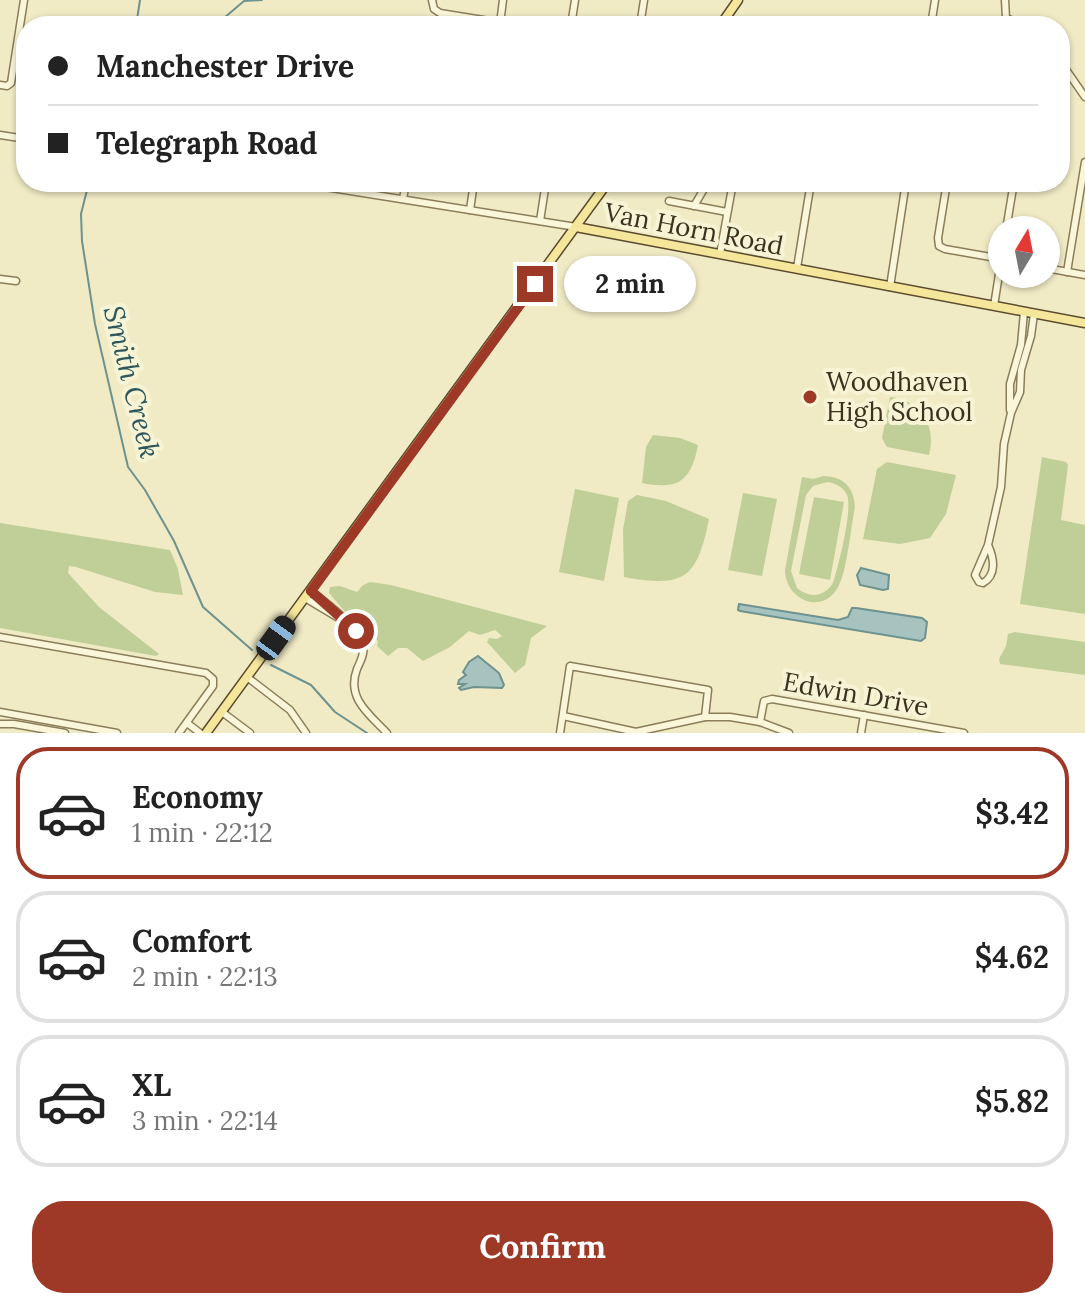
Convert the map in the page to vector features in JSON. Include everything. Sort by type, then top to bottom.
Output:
[{"type":"main road","points":[[206,733],[601,192]]},
{"type":"main road","name":"Van Horn Road","points":[[576,227],[1085,323]]},
{"type":"street","points":[[432,0],[434,9],[440,13],[456,16]]},
{"type":"street","points":[[0,85],[9,85],[16,45]]},
{"type":"street","points":[[1070,76],[1085,97]]},
{"type":"street","points":[[1067,272],[1085,162]]},
{"type":"street","name":"Van Horn Road","points":[[358,192],[576,227]]},
{"type":"street","points":[[403,199],[404,192]]},
{"type":"street","points":[[470,210],[473,192]]},
{"type":"street","points":[[540,221],[544,192]]},
{"type":"street","points":[[694,206],[702,192]]},
{"type":"street","points":[[720,254],[731,192]]},
{"type":"street","points":[[797,268],[809,192]]},
{"type":"street","points":[[890,287],[904,192]]},
{"type":"street","points":[[945,192],[939,246],[988,256]]},
{"type":"street","points":[[1008,216],[1012,192]]},
{"type":"street","points":[[669,201],[727,212]]},
{"type":"street","points":[[1060,271],[1085,275]]},
{"type":"street","points":[[0,279],[16,281]]},
{"type":"street","points":[[994,306],[997,288]]},
{"type":"street","points":[[1011,413],[1012,373],[1025,346],[1024,312]]},
{"type":"street","points":[[988,545],[993,564],[990,579],[983,583],[975,575],[988,545],[1001,487],[1004,444],[1011,413],[1020,392],[1025,346],[1034,314]]},
{"type":"street","points":[[1012,373],[1021,375]]},
{"type":"street","points":[[308,594],[356,631],[363,647],[353,681],[355,697],[387,733]]},
{"type":"street","points":[[0,637],[206,673],[213,679],[213,686],[179,733]]},
{"type":"street","points":[[560,733],[570,666],[708,690],[705,717]]},
{"type":"street","points":[[247,677],[290,710],[306,733]]},
{"type":"street","name":"Edwin Drive","points":[[760,722],[764,701],[772,699],[964,733]]},
{"type":"street","points":[[0,712],[117,733]]},
{"type":"street","points":[[222,712],[250,733]]},
{"type":"street","points":[[861,733],[864,715]]},
{"type":"street","points":[[563,716],[636,732],[655,731],[705,717],[760,722],[789,733]]},
{"type":"street","points":[[187,723],[200,733]]},
{"type":"street","points":[[0,724],[65,733]]},
{"type":"green space","points":[[890,397],[910,403],[924,416],[930,434],[929,455],[887,447],[882,438]]},
{"type":"green space","points":[[653,435],[680,438],[698,445],[692,467],[674,484],[642,483],[646,447]]},
{"type":"green space","points":[[1042,457],[1068,465],[1061,520],[1085,525],[1085,614],[1020,604]]},
{"type":"green space","points":[[887,462],[956,475],[946,514],[930,538],[900,544],[863,539],[877,469]]},
{"type":"green space","points":[[823,476],[842,481],[850,488],[855,507],[846,561],[837,589],[830,597],[813,602],[791,589],[785,570],[802,477],[813,479]],"holes":[[[827,482],[836,484],[847,495],[847,525],[833,583],[821,594],[812,595],[797,588],[791,571],[806,495],[813,486]]]},
{"type":"green space","points":[[575,489],[619,498],[604,581],[559,572]]},
{"type":"green space","points":[[743,493],[777,499],[762,576],[728,570]]},
{"type":"green space","points":[[637,495],[666,501],[709,519],[699,555],[684,575],[661,581],[624,577],[623,530],[628,501]]},
{"type":"green space","points":[[814,497],[844,502],[830,580],[799,574]]},
{"type":"green space","points":[[0,523],[170,550],[178,569],[183,595],[155,592],[76,567],[69,566],[68,573],[99,607],[159,654],[156,656],[0,628]]},
{"type":"green space","points":[[370,582],[547,626],[531,638],[525,665],[515,673],[487,642],[489,638],[502,636],[495,630],[480,635],[469,631],[450,647],[423,661],[407,648],[398,648],[388,656],[377,646],[378,641],[347,614],[329,593],[330,587],[340,586],[357,592]]},
{"type":"green space","points":[[1015,632],[1085,642],[1085,675],[1000,664],[1008,634]]},
{"type":"water","points":[[861,568],[889,575],[888,589],[860,585],[857,575]]},
{"type":"water","points":[[739,604],[838,620],[848,617],[852,608],[922,618],[927,622],[925,638],[921,641],[740,611]]},
{"type":"water","points":[[478,656],[499,673],[504,685],[502,688],[459,688],[465,684],[458,684],[466,675],[463,672],[469,662]]},
{"type":"waterway","points":[[138,16],[140,0]]},
{"type":"waterway","name":"Smith Creek","points":[[226,16],[244,1],[262,0]]},
{"type":"waterway","name":"Smith Creek","points":[[86,192],[81,214],[82,241],[95,324],[128,467],[174,541],[203,607],[252,650]]},
{"type":"waterway","name":"Smith Creek","points":[[271,665],[311,685],[335,712],[367,733]]},
{"type":"place","name":"Woodhaven High School","points":[[810,397]]},
{"type":"route","points":[[356,631],[311,591],[535,284]]}]
